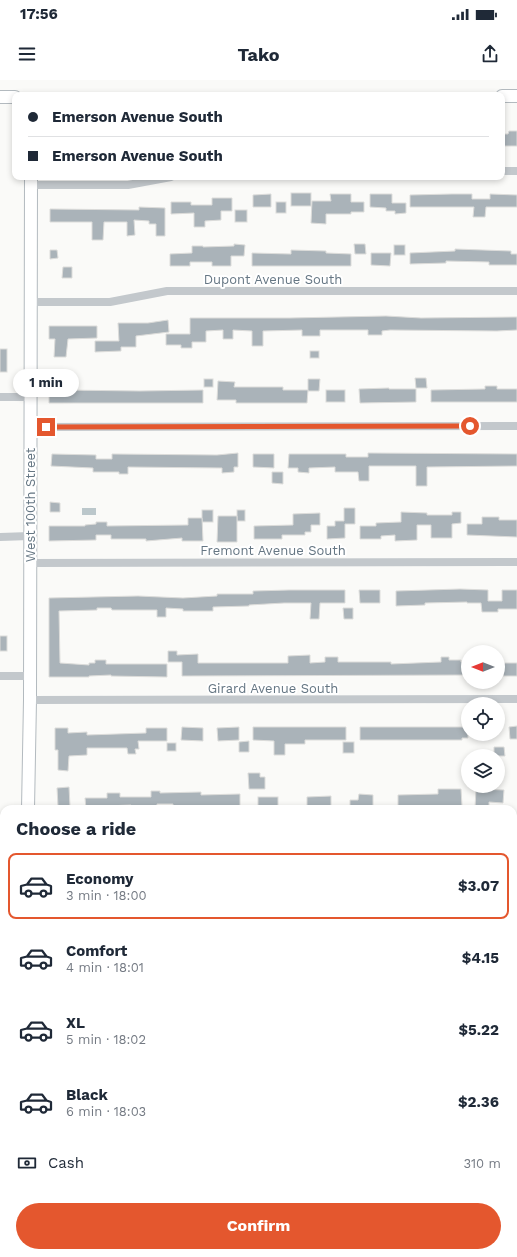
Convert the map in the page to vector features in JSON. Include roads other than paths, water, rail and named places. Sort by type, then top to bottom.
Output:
[{"type":"street","points":[[505,96],[517,96]]},
{"type":"street","points":[[0,97],[12,97]]},
{"type":"street","points":[[505,171],[517,171]]},
{"type":"street","points":[[31,181],[128,185],[155,180]]},
{"type":"street","name":"West 100th Street","points":[[28,805],[30,700],[31,181]]},
{"type":"street","name":"Dupont Avenue South","points":[[30,302],[110,302],[168,291],[517,291]]},
{"type":"street","points":[[0,397],[30,397]]},
{"type":"street","points":[[30,427],[517,426]]},
{"type":"street","points":[[0,537],[30,536]]},
{"type":"street","name":"Fremont Avenue South","points":[[30,563],[517,562]]},
{"type":"street","points":[[0,676],[30,676]]},
{"type":"street","name":"Girard Avenue South","points":[[30,700],[517,699]]}]
